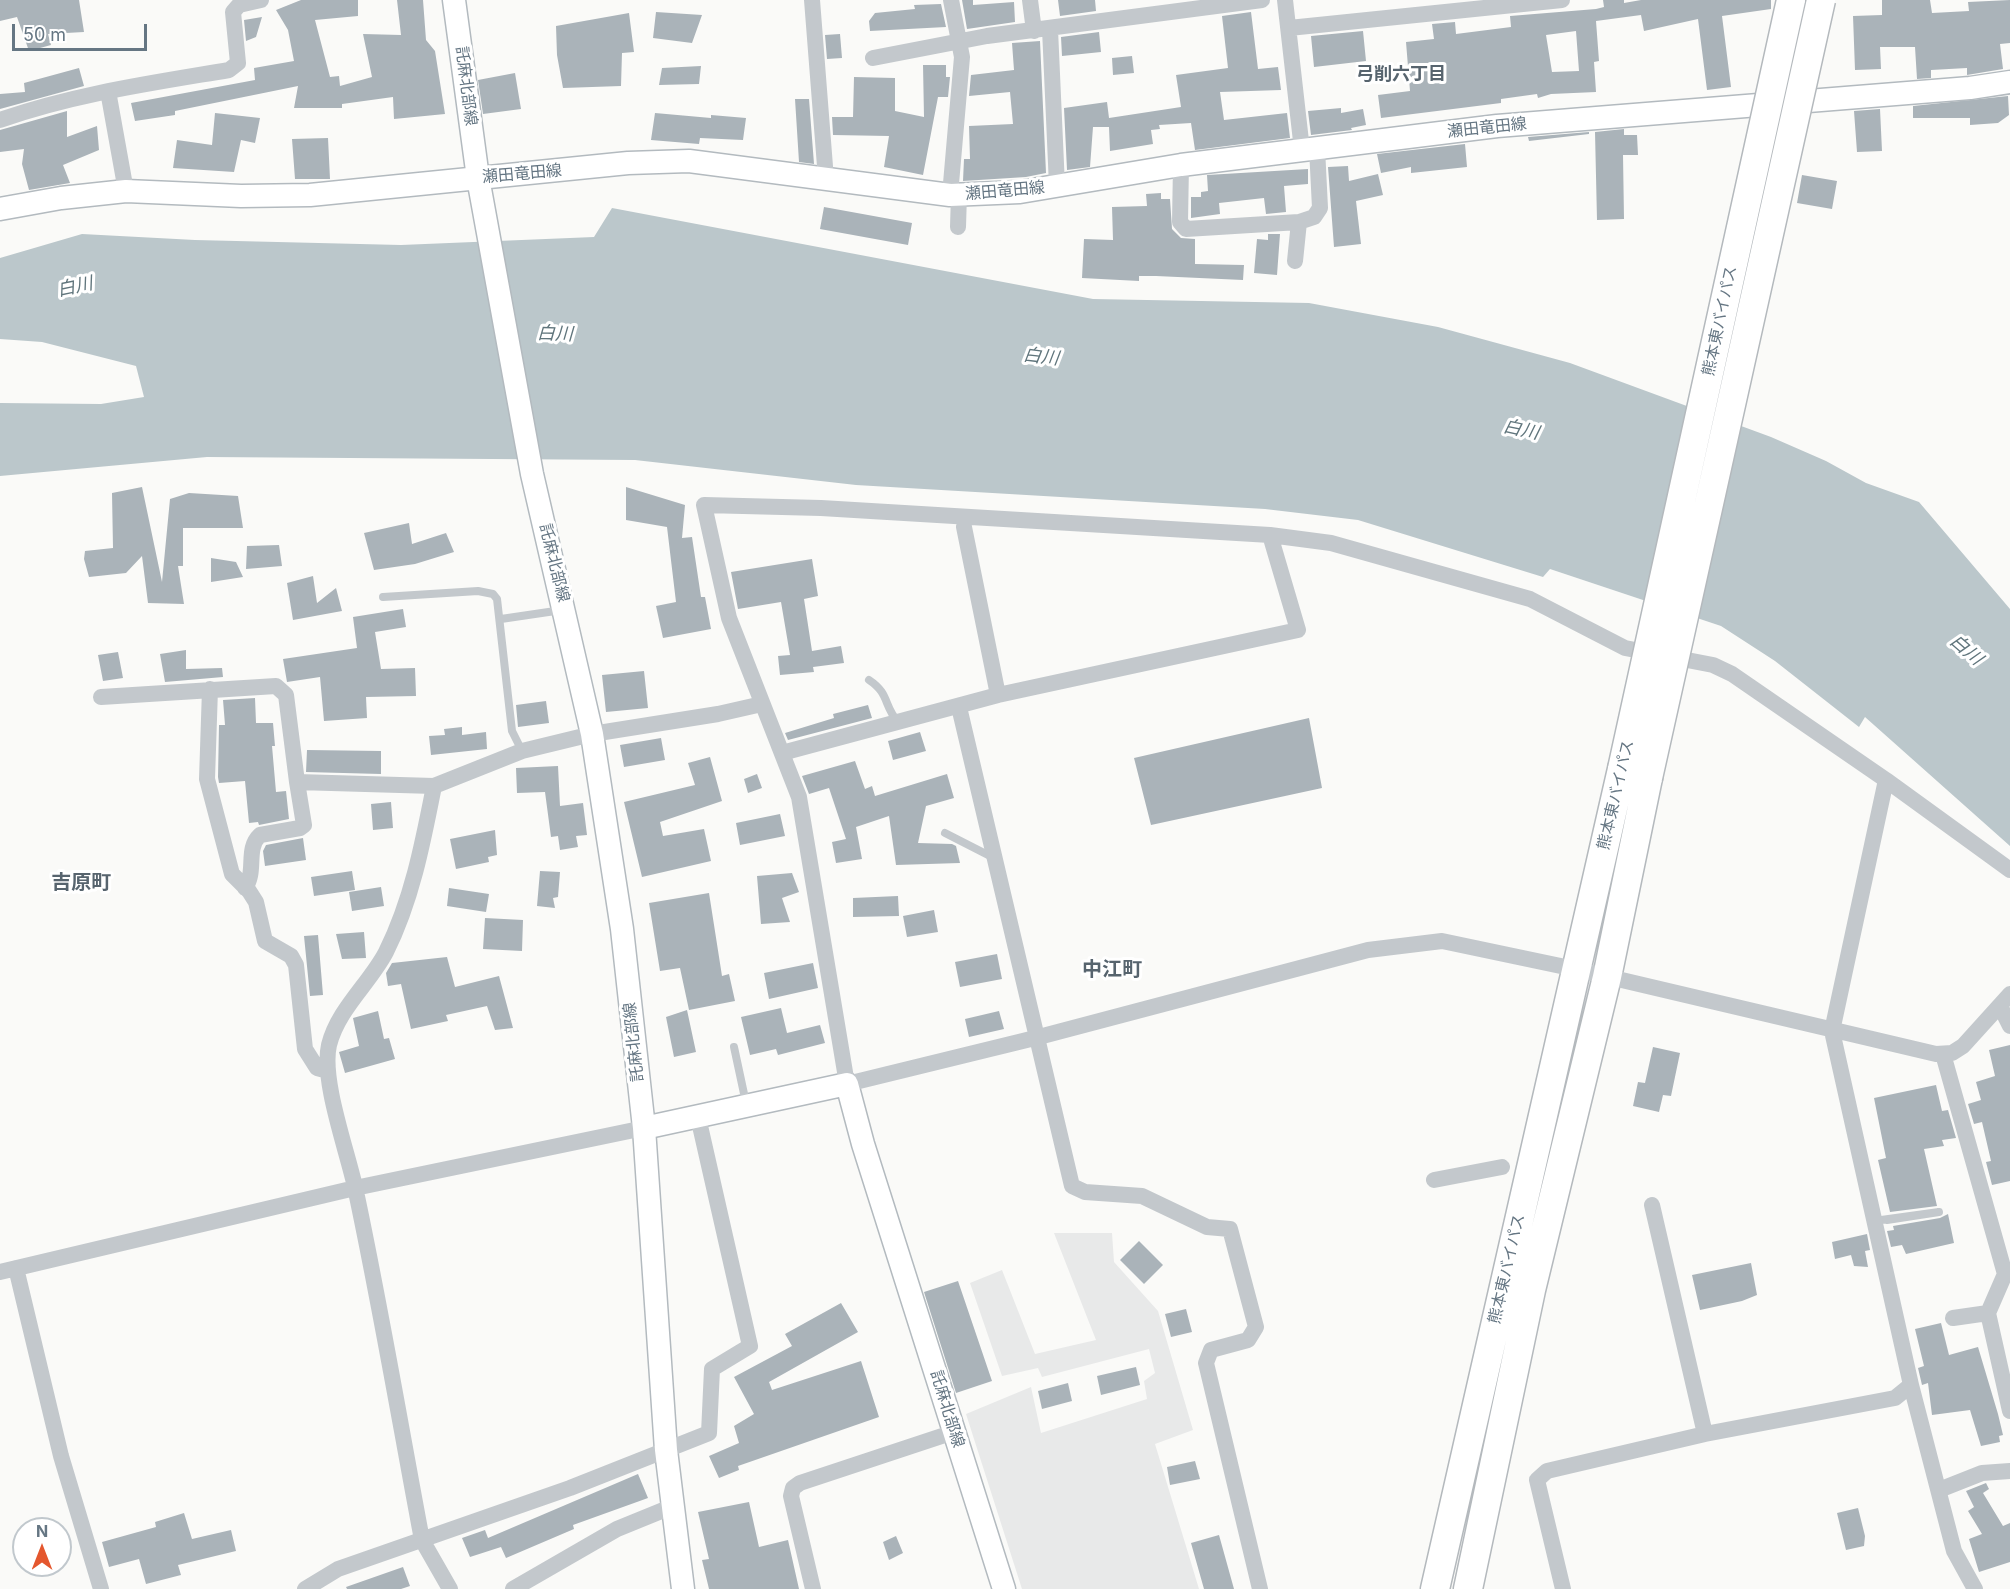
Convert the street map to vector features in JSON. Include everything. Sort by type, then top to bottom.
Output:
[{"type":"highway","name":"熊本東バイパス","points":[[1468,1589],[1538,1258],[1607,977],[1635,773],[1791,0]]},
{"type":"highway","name":"熊本東バイパス","points":[[1435,1589],[1575,969],[1635,773],[1821,0]]},
{"type":"main road","name":"託麻北部線","points":[[454,0],[478,178],[532,474],[592,734],[622,929],[644,1128],[671,1507],[683,1589]]},
{"type":"main road","name":"瀬田竜田線","points":[[0,209],[62,198],[126,191],[241,196],[310,195],[628,163],[689,161],[955,194],[1020,192],[1181,165],[1497,126],[1958,89],[2010,82]]},
{"type":"main road","name":"託麻北部線","points":[[847,1084],[863,1144],[1004,1589]]},
{"type":"main road","points":[[644,1128],[847,1084]]},
{"type":"street","points":[[0,120],[31,109],[108,91],[229,69],[238,63],[232,12],[239,5],[261,0]]},
{"type":"street","points":[[812,0],[826,179]]},
{"type":"street","points":[[951,0],[962,57],[955,194],[958,227]]},
{"type":"street","points":[[1030,0],[1042,30],[1057,186]]},
{"type":"street","points":[[873,58],[987,36],[1042,30],[1174,6],[1262,0]]},
{"type":"street","points":[[1181,165],[1180,222],[1186,229],[1299,222],[1314,217],[1320,208],[1285,0]]},
{"type":"street","points":[[1289,28],[1562,0]]},
{"type":"street","points":[[108,91],[126,191]]},
{"type":"street","points":[[1295,261],[1299,222]]},
{"type":"street","points":[[2005,1000],[1963,1046],[1952,1053],[1943,1054],[1832,1031],[1575,969],[1442,941],[1368,950],[1035,1038],[847,1084],[800,797],[729,618],[704,505],[833,508],[1270,534],[1331,543],[1530,599],[1625,648],[1713,665],[1732,674],[1886,780],[2010,870]]},
{"type":"street","points":[[964,527],[998,695]]},
{"type":"street","points":[[782,753],[998,695],[1298,630],[1270,534]]},
{"type":"street","points":[[101,697],[276,686],[286,695],[304,825],[300,828],[260,835],[256,838],[251,850],[252,876],[246,888]]},
{"type":"street","points":[[210,689],[207,779],[232,874],[256,902],[266,941],[291,956],[296,965],[305,1049],[317,1068],[328,1071]]},
{"type":"street","points":[[297,782],[434,786],[522,751],[592,734],[718,714],[762,704]]},
{"type":"street","points":[[959,707],[1071,1186],[1085,1192],[1142,1196],[1207,1227],[1230,1229],[1256,1327],[1248,1340],[1211,1350],[1206,1364],[1260,1589]]},
{"type":"street","points":[[1886,780],[1832,1031],[1880,1221],[1911,1385],[1954,1551],[1975,1589]]},
{"type":"street","points":[[434,786],[419,860],[407,898],[386,952],[337,1024],[329,1045],[328,1071],[355,1188],[422,1540],[450,1589]]},
{"type":"street","points":[[2005,1000],[2010,1026]]},
{"type":"street","points":[[1943,1054],[2007,1274],[1988,1313],[2010,1411]]},
{"type":"street","points":[[305,1589],[338,1569],[570,1488],[709,1433],[712,1369],[750,1346],[698,1117]]},
{"type":"street","points":[[101,1589],[8,1270],[355,1188],[644,1128]]},
{"type":"street","points":[[1434,1180],[1502,1167]]},
{"type":"street","points":[[1652,1205],[1706,1434]]},
{"type":"street","points":[[1953,1318],[1988,1313]]},
{"type":"street","points":[[1563,1589],[1537,1480],[1547,1470],[1706,1434],[1895,1398],[1911,1385]]},
{"type":"street","points":[[813,1589],[791,1496],[793,1488],[800,1482],[954,1432]]},
{"type":"street","points":[[1939,1490],[1982,1473],[2010,1471]]},
{"type":"street","points":[[513,1589],[617,1529],[671,1507]]},
{"type":"lane","points":[[383,597],[486,592],[497,599],[512,731],[522,751]]},
{"type":"lane","points":[[501,619],[565,609]]},
{"type":"lane","points":[[869,680],[883,689],[890,713],[899,723]]},
{"type":"lane","points":[[945,833],[992,856]]},
{"type":"lane","points":[[734,1047],[747,1107]]},
{"type":"lane","points":[[1880,1221],[1939,1212],[1880,1221]]},
{"type":"shaded area","points":[[1054,1233],[1112,1233],[1114,1262],[1158,1311],[1193,1430],[1155,1444],[1199,1589],[1022,1589],[966,1414],[1031,1387],[1041,1433],[1147,1399],[1144,1381],[1155,1373],[1149,1349],[1042,1377],[1038,1368],[1002,1376],[970,1283],[1002,1270],[1035,1354],[1096,1340]]},
{"type":"water","name":"白川","points":[[612,208],[1093,299],[1309,303],[1438,327],[1570,363],[1771,437],[1826,461],[1866,483],[1919,502],[2010,609],[2010,846],[1865,717],[1859,727],[1775,661],[1721,626],[1550,569],[1543,577],[1358,520],[1265,509],[856,485],[635,460],[207,457],[0,476],[0,403],[101,404],[144,397],[136,366],[42,342],[0,339],[0,258],[82,234],[195,240],[401,245],[594,237]]},
{"type":"building","points":[[0,0],[79,0],[84,32],[48,34],[51,45],[29,51],[17,17],[0,21]]},
{"type":"building","points":[[301,0],[358,0],[358,16],[315,20],[330,77],[339,76],[340,86],[372,77],[363,34],[401,35],[397,0],[423,0],[426,40],[435,51],[445,114],[394,119],[393,97],[342,104],[342,108],[294,108],[298,86],[175,111],[175,115],[135,121],[131,103],[255,80],[254,68],[294,61],[288,30],[276,10]]},
{"type":"building","points":[[962,0],[973,0],[973,5],[1014,2],[1015,22],[967,29]]},
{"type":"building","points":[[1058,0],[1095,0],[1096,11],[1060,16]]},
{"type":"building","points":[[1603,0],[1624,0],[1624,3],[1641,0],[1771,0],[1771,9],[1722,16],[1731,87],[1707,90],[1698,19],[1644,31],[1641,15],[1596,21],[1599,61],[1594,62],[1596,92],[1551,94],[1538,98],[1537,94],[1501,99],[1501,103],[1381,118],[1378,95],[1410,91],[1406,42],[1434,39],[1432,24],[1455,22],[1456,34],[1511,27],[1510,16],[1604,7]],"holes":[[[1576,31],[1579,71],[1552,72],[1546,35]]]},
{"type":"building","points":[[1882,0],[1930,0],[1932,13],[1969,11],[1968,2],[2010,0],[2010,43],[2000,44],[2003,69],[1967,75],[1967,68],[1931,70],[1931,78],[1917,79],[1915,47],[1880,47],[1881,69],[1855,70],[1853,16],[1882,15]]},
{"type":"building","points":[[941,4],[946,27],[870,31],[869,21],[875,13],[915,9],[914,5]]},
{"type":"building","points":[[656,12],[702,15],[692,43],[653,38]]},
{"type":"building","points":[[1251,12],[1258,69],[1278,67],[1281,90],[1220,92],[1224,120],[1287,113],[1290,138],[1195,150],[1191,123],[1159,125],[1160,129],[1151,130],[1153,144],[1110,151],[1109,127],[1093,127],[1090,167],[1067,170],[1064,108],[1107,102],[1109,118],[1181,107],[1176,75],[1228,68],[1222,16]]},
{"type":"building","points":[[629,13],[634,52],[622,53],[621,86],[563,88],[557,55],[556,26]]},
{"type":"building","points":[[262,17],[256,37],[246,41],[244,20]]},
{"type":"building","points":[[1363,31],[1366,61],[1314,67],[1311,36]]},
{"type":"building","points":[[1099,32],[1101,52],[1062,56],[1061,37]]},
{"type":"building","points":[[840,34],[842,58],[827,59],[825,35]]},
{"type":"building","points":[[1040,41],[1046,173],[1026,177],[963,181],[964,159],[970,159],[969,126],[1013,124],[1010,92],[969,96],[971,75],[1014,70],[1012,43]]},
{"type":"building","points":[[1132,56],[1134,73],[1113,75],[1112,58]]},
{"type":"building","points":[[923,65],[946,65],[946,77],[950,77],[948,97],[938,97],[923,175],[884,167],[889,136],[833,135],[832,117],[853,117],[854,77],[895,78],[895,111],[924,117]]},
{"type":"building","points":[[701,66],[699,84],[659,85],[662,68]]},
{"type":"building","points":[[79,68],[84,86],[0,109],[0,94],[25,92],[24,83]]},
{"type":"building","points":[[515,73],[521,109],[483,114],[478,80]]},
{"type":"building","points":[[2008,96],[2009,115],[1998,123],[1970,125],[1970,118],[1913,118],[1913,106]]},
{"type":"building","points":[[795,99],[809,99],[814,164],[799,162]]},
{"type":"building","points":[[1341,108],[1341,113],[1363,109],[1366,125],[1351,128],[1352,130],[1311,135],[1308,111]]},
{"type":"building","points":[[1880,109],[1882,151],[1857,152],[1854,111]]},
{"type":"building","points":[[67,111],[67,137],[97,126],[99,150],[63,165],[70,183],[29,190],[22,164],[24,149],[0,152],[0,130]]},
{"type":"building","points":[[215,113],[260,118],[255,143],[241,140],[234,172],[173,168],[177,140],[212,145]]},
{"type":"building","points":[[655,113],[711,118],[711,115],[746,118],[743,140],[700,138],[699,144],[651,140]]},
{"type":"building","points":[[1624,129],[1624,135],[1637,135],[1638,155],[1623,155],[1624,219],[1597,220],[1595,132]]},
{"type":"building","points":[[1589,132],[1589,134],[1529,141],[1528,137]]},
{"type":"building","points":[[328,138],[330,179],[295,179],[292,139]]},
{"type":"building","points":[[1465,144],[1467,167],[1411,173],[1411,167],[1381,173],[1377,154]]},
{"type":"building","points":[[1348,166],[1349,181],[1378,174],[1383,195],[1356,201],[1361,244],[1334,247],[1328,167]]},
{"type":"building","points":[[1308,169],[1308,184],[1284,186],[1286,212],[1266,214],[1264,198],[1219,203],[1220,214],[1191,218],[1191,197],[1201,197],[1201,192],[1208,191],[1207,175]]},
{"type":"building","points":[[1802,175],[1837,181],[1832,209],[1797,203]]},
{"type":"building","points":[[1161,193],[1161,199],[1170,199],[1172,229],[1181,238],[1195,239],[1195,264],[1244,265],[1243,280],[1156,276],[1139,276],[1139,281],[1082,278],[1084,239],[1113,240],[1112,207],[1147,206],[1146,194]]},
{"type":"building","points":[[824,207],[912,223],[908,245],[820,229]]},
{"type":"building","points":[[1268,234],[1280,234],[1277,275],[1254,273],[1257,239],[1268,240]]},
{"type":"building","points":[[142,487],[162,582],[170,499],[189,493],[238,496],[243,528],[183,528],[183,566],[178,566],[184,604],[148,603],[142,556],[126,573],[89,577],[84,559],[85,551],[113,548],[112,493]]},
{"type":"building","points":[[626,487],[685,505],[682,538],[692,537],[701,597],[705,597],[711,629],[663,638],[656,606],[676,602],[667,527],[626,520]]},
{"type":"building","points":[[409,523],[412,544],[446,533],[454,552],[415,564],[374,570],[364,533]]},
{"type":"building","points":[[279,545],[282,566],[246,569],[247,546]]},
{"type":"building","points":[[211,558],[236,562],[243,577],[211,582]]},
{"type":"building","points":[[812,559],[818,596],[804,599],[812,651],[841,646],[844,663],[813,667],[814,672],[780,675],[778,656],[790,655],[781,602],[738,609],[731,572]]},
{"type":"building","points":[[313,576],[317,603],[336,588],[342,611],[293,620],[287,583]]},
{"type":"building","points":[[403,609],[406,627],[375,632],[381,669],[415,668],[416,696],[366,697],[367,718],[324,721],[320,677],[287,682],[283,659],[357,648],[353,617]]},
{"type":"building","points":[[186,650],[186,669],[222,668],[223,677],[165,682],[160,654]]},
{"type":"building","points":[[118,652],[123,678],[103,681],[98,655]]},
{"type":"building","points":[[644,671],[648,708],[606,712],[602,675]]},
{"type":"building","points":[[255,698],[256,723],[273,723],[275,746],[272,746],[276,792],[286,791],[289,819],[259,825],[258,822],[249,823],[245,781],[219,783],[218,777],[219,725],[225,725],[223,700]]},
{"type":"building","points":[[546,701],[549,723],[518,727],[516,705]]},
{"type":"building","points":[[868,705],[872,718],[788,740],[785,733],[834,718],[833,714]]},
{"type":"building","points":[[1309,718],[1322,788],[1151,825],[1134,758]]},
{"type":"building","points":[[462,727],[462,735],[486,732],[487,749],[431,755],[429,736],[445,735],[444,729]]},
{"type":"building","points":[[920,732],[926,751],[893,760],[888,741]]},
{"type":"building","points":[[661,738],[665,760],[624,767],[620,745]]},
{"type":"building","points":[[307,750],[381,751],[381,774],[306,772]]},
{"type":"building","points":[[710,757],[722,801],[660,822],[663,836],[704,829],[711,861],[642,877],[624,802],[695,785],[688,763]]},
{"type":"building","points":[[855,761],[865,789],[872,786],[875,796],[947,774],[954,798],[926,806],[918,843],[952,844],[956,846],[960,863],[896,865],[889,816],[856,827],[862,859],[836,863],[832,842],[846,839],[829,788],[809,794],[802,776]]},
{"type":"building","points":[[558,766],[560,806],[583,803],[587,835],[576,836],[578,847],[560,850],[558,836],[551,837],[545,792],[517,793],[516,768]]},
{"type":"building","points":[[757,774],[762,788],[748,793],[744,779]]},
{"type":"building","points":[[391,802],[393,828],[373,830],[371,804]]},
{"type":"building","points":[[780,814],[785,836],[740,845],[736,823]]},
{"type":"building","points":[[495,830],[497,855],[488,857],[489,862],[456,869],[450,839]]},
{"type":"building","points":[[303,838],[306,860],[265,866],[263,851],[266,845]]},
{"type":"building","points":[[352,871],[355,890],[314,896],[311,877]]},
{"type":"building","points":[[540,871],[560,872],[558,897],[553,898],[555,908],[537,906]]},
{"type":"building","points":[[792,873],[799,892],[782,898],[790,922],[761,924],[757,876]]},
{"type":"building","points":[[381,887],[384,906],[352,911],[349,892]]},
{"type":"building","points":[[449,888],[489,894],[486,912],[447,906]]},
{"type":"building","points":[[709,893],[722,976],[729,974],[735,1001],[689,1010],[680,968],[660,971],[649,903]]},
{"type":"building","points":[[898,896],[899,916],[853,917],[853,898]]},
{"type":"building","points":[[934,910],[938,932],[907,937],[903,916]]},
{"type":"building","points":[[485,918],[523,920],[522,951],[483,949]]},
{"type":"building","points":[[364,932],[366,958],[342,959],[336,934]]},
{"type":"building","points":[[318,935],[323,995],[310,996],[304,936]]},
{"type":"building","points":[[997,954],[1002,979],[960,987],[955,962]]},
{"type":"building","points":[[447,957],[455,987],[499,976],[513,1028],[495,1030],[487,1006],[446,1015],[448,1021],[411,1029],[401,984],[388,986],[386,973],[392,963]]},
{"type":"building","points":[[813,963],[818,988],[769,999],[764,973]]},
{"type":"building","points":[[781,1008],[787,1033],[820,1025],[825,1043],[778,1055],[776,1049],[750,1055],[741,1017]]},
{"type":"building","points":[[687,1010],[696,1052],[674,1057],[666,1017]]},
{"type":"building","points":[[378,1011],[384,1039],[389,1038],[395,1059],[345,1073],[339,1052],[359,1046],[353,1018]]},
{"type":"building","points":[[999,1011],[1004,1029],[969,1037],[965,1019]]},
{"type":"building","points":[[2010,1045],[2010,1181],[1992,1185],[1986,1162],[1991,1161],[1982,1122],[1974,1124],[1968,1104],[1981,1100],[1976,1082],[1995,1076],[1989,1050]]},
{"type":"building","points":[[1653,1047],[1680,1053],[1671,1096],[1663,1095],[1659,1112],[1633,1106],[1638,1082],[1645,1083]]},
{"type":"building","points":[[1936,1085],[1942,1111],[1948,1110],[1956,1138],[1942,1140],[1944,1146],[1924,1149],[1937,1206],[1890,1212],[1878,1160],[1886,1158],[1874,1098]]},
{"type":"building","points":[[1948,1214],[1954,1243],[1906,1254],[1902,1245],[1891,1247],[1887,1231],[1894,1230],[1893,1226],[1940,1218]]},
{"type":"building","points":[[1867,1234],[1870,1250],[1865,1251],[1868,1267],[1854,1266],[1851,1255],[1835,1259],[1832,1242]]},
{"type":"building","points":[[1139,1241],[1163,1265],[1144,1284],[1120,1260]]},
{"type":"building","points":[[1751,1263],[1757,1295],[1742,1301],[1700,1310],[1692,1275]]},
{"type":"building","points":[[958,1281],[992,1381],[956,1393],[924,1292]]},
{"type":"building","points":[[841,1303],[858,1332],[769,1382],[772,1390],[861,1361],[879,1417],[738,1466],[739,1470],[719,1478],[709,1456],[739,1443],[734,1426],[754,1414],[734,1377],[792,1346],[785,1334]]},
{"type":"building","points":[[1186,1309],[1192,1332],[1171,1337],[1165,1314]]},
{"type":"building","points":[[1941,1323],[1949,1355],[1978,1347],[2003,1435],[1999,1436],[2000,1442],[1981,1446],[1970,1410],[1932,1415],[1928,1383],[1922,1385],[1918,1368],[1924,1366],[1915,1329]]},
{"type":"building","points":[[1136,1367],[1140,1385],[1101,1395],[1097,1376]]},
{"type":"building","points":[[1068,1383],[1072,1401],[1042,1409],[1038,1391]]},
{"type":"building","points":[[1195,1461],[1200,1479],[1170,1485],[1167,1467]]},
{"type":"building","points":[[638,1474],[648,1498],[573,1525],[574,1529],[506,1558],[501,1547],[470,1557],[462,1538],[485,1530],[488,1538]]},
{"type":"building","points":[[1986,1483],[1989,1489],[1983,1493],[2003,1526],[2010,1523],[2010,1562],[1979,1572],[1969,1539],[1982,1534],[1968,1511],[1974,1507],[1966,1491]]},
{"type":"building","points":[[749,1502],[759,1547],[788,1540],[799,1589],[709,1589],[702,1560],[709,1559],[698,1512]]},
{"type":"building","points":[[1858,1508],[1865,1536],[1864,1546],[1846,1550],[1837,1513]]},
{"type":"building","points":[[184,1513],[192,1539],[231,1530],[236,1551],[178,1565],[181,1575],[146,1584],[139,1559],[109,1567],[102,1542],[156,1527],[155,1522]]},
{"type":"building","points":[[1219,1535],[1234,1589],[1204,1589],[1191,1543]]},
{"type":"building","points":[[896,1536],[903,1553],[889,1560],[883,1542]]},
{"type":"building","points":[[403,1567],[410,1586],[401,1589],[347,1589],[346,1587]]},
{"type":"district","name":"弓削六丁目","points":[[1401,75]]},
{"type":"district","name":"吉原町","points":[[81,883]]},
{"type":"district","name":"中江町","points":[[1112,970]]}]
